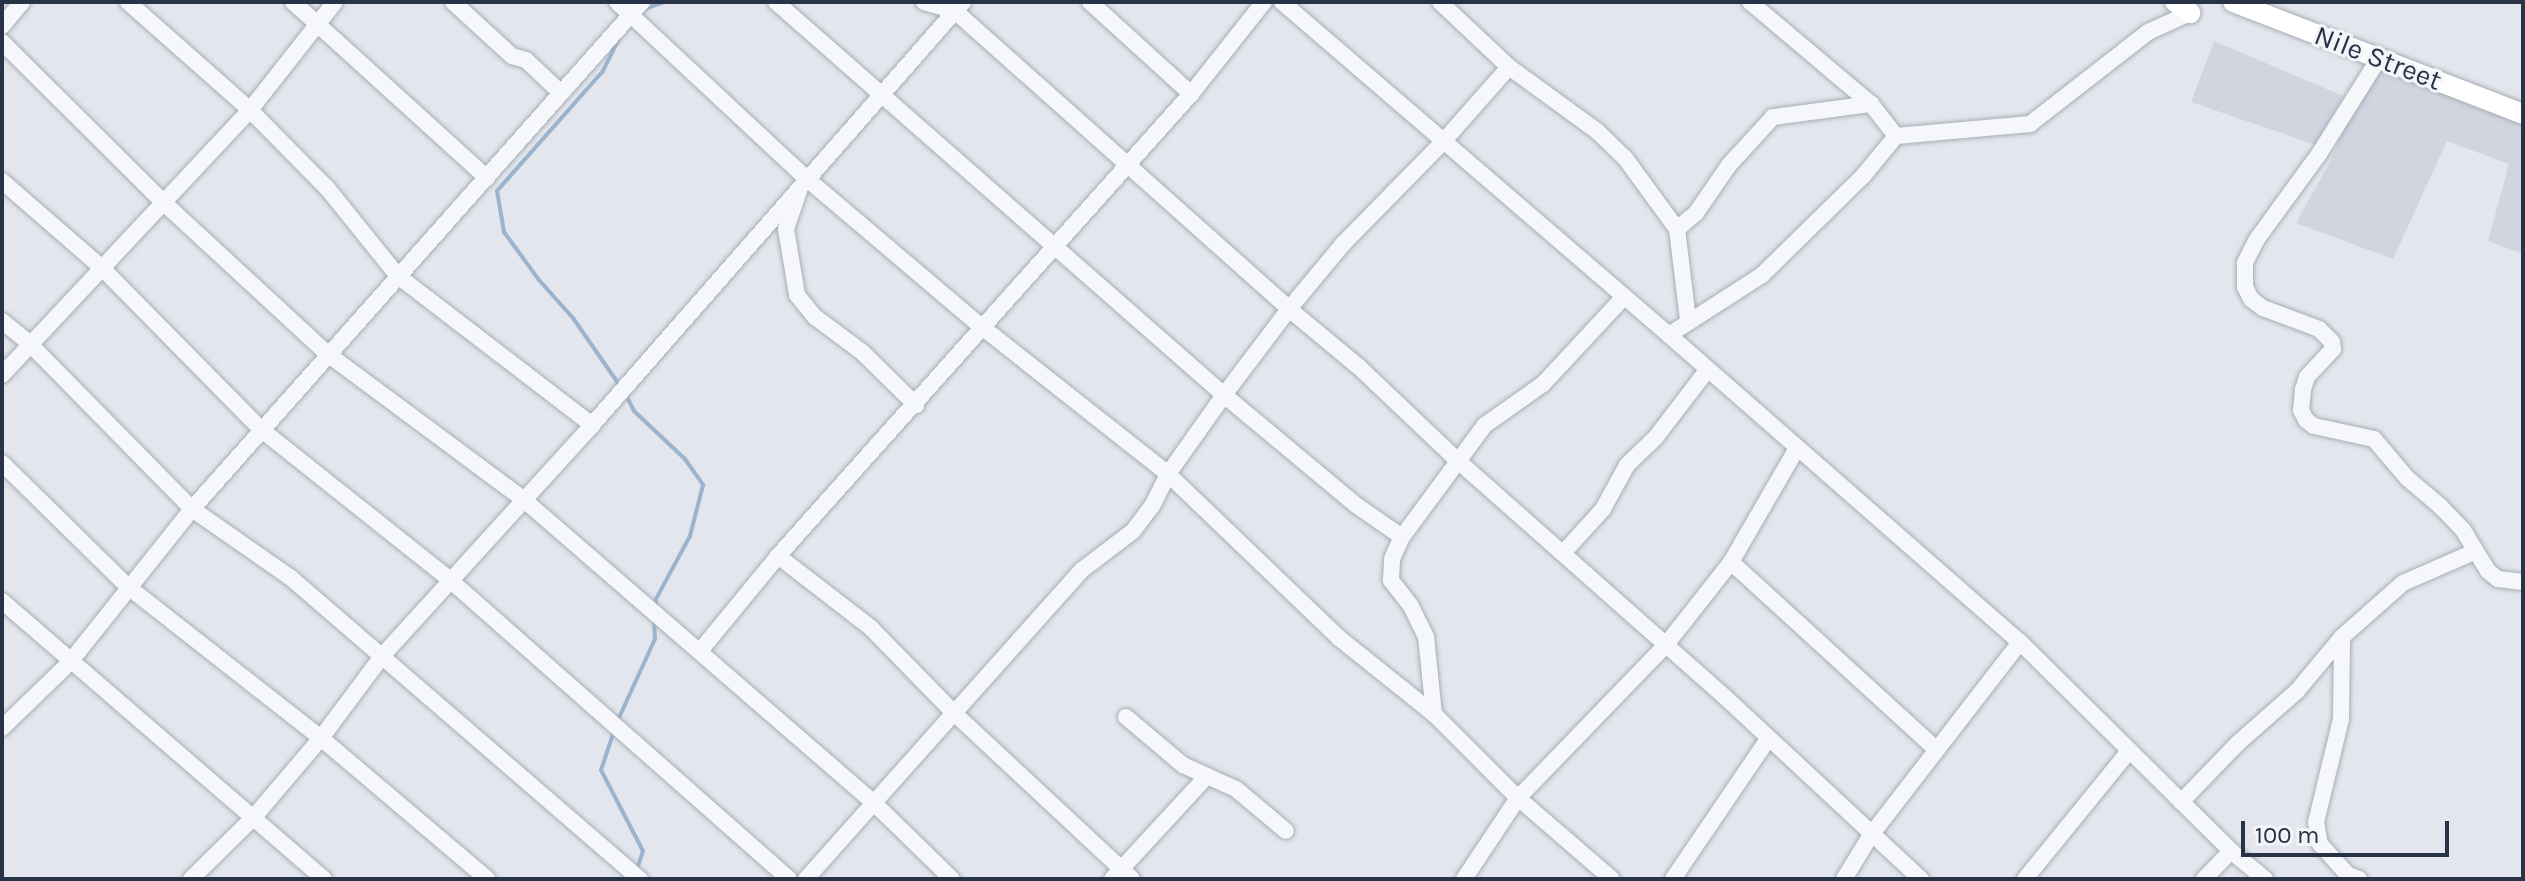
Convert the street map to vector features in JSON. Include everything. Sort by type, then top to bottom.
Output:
[{"type":"main road","name":"Nile Street","points":[[2233,2],[2523,114]]},
{"type":"street","points":[[2,26],[22,2]]},
{"type":"street","points":[[128,2],[250,110],[327,188],[398,276],[592,425]]},
{"type":"street","points":[[293,2],[487,178]]},
{"type":"street","points":[[2,375],[250,110],[335,2]]},
{"type":"street","points":[[453,2],[512,56],[526,60],[561,93]]},
{"type":"street","points":[[617,2],[636,8],[803,182],[1168,474],[1339,638],[1434,714],[1518,798],[1612,879]]},
{"type":"street","points":[[776,2],[1224,395],[1356,505],[1402,537]]},
{"type":"street","points":[[924,2],[959,7],[1125,165],[1360,368],[1457,460],[1564,552],[1921,879]]},
{"type":"street","points":[[1090,2],[1191,94]]},
{"type":"street","points":[[700,651],[778,556],[916,405],[1053,244],[1191,94],[1264,2]]},
{"type":"street","points":[[1282,2],[2020,642],[2231,851],[2265,879]]},
{"type":"street","points":[[1440,2],[1509,67],[1598,132],[1625,158],[1677,229],[1688,320]]},
{"type":"street","points":[[1750,2],[1871,104],[1896,136]]},
{"type":"street","points":[[1669,335],[1762,275],[1863,176],[1896,136],[2030,124],[2182,6]]},
{"type":"street","points":[[191,879],[254,817],[321,738],[383,655],[592,425],[959,7]]},
{"type":"street","points":[[2,728],[70,662],[127,586],[192,509],[636,8]]},
{"type":"street","points":[[2,42],[163,202],[329,355],[523,499],[874,803],[952,879]]},
{"type":"street","points":[[2378,60],[2319,154],[2257,239],[2245,263],[2245,287],[2251,299],[2263,308],[2319,329],[2332,342],[2333,349],[2328,357],[2307,377],[2301,410],[2306,420],[2314,426],[2374,439],[2407,478],[2463,530],[2474,552],[2498,579],[2523,582]]},
{"type":"street","points":[[806,879],[1082,570],[1133,531],[1152,506],[1168,474],[1289,309],[1343,244],[1442,143],[1509,67]]},
{"type":"street","points":[[1677,229],[1696,213],[1729,165],[1773,117],[1871,104]]},
{"type":"street","points":[[2,181],[102,268],[263,431],[450,580],[789,879]]},
{"type":"street","points":[[803,182],[786,229],[797,295],[815,317],[862,352],[916,405]]},
{"type":"street","points":[[1434,714],[1426,637],[1411,606],[1391,580],[1392,559],[1402,537],[1485,425],[1543,384],[1623,298]]},
{"type":"street","points":[[2,321],[30,344],[192,509],[291,578],[640,879]]},
{"type":"street","points":[[1564,552],[1603,509],[1627,465],[1656,437],[1705,373]]},
{"type":"street","points":[[1464,879],[1518,798],[1665,646],[1731,562],[1797,448]]},
{"type":"street","points":[[2,463],[127,586],[321,738],[487,879]]},
{"type":"street","points":[[2181,802],[2238,743],[2297,691],[2342,637],[2403,583],[2474,552]]},
{"type":"street","points":[[778,556],[871,628],[1122,876],[1206,777]]},
{"type":"street","points":[[1731,562],[1936,749]]},
{"type":"street","points":[[2,601],[324,879]]},
{"type":"street","points":[[2342,637],[2341,719],[2316,822],[2320,844],[2348,875],[2359,879]]},
{"type":"street","points":[[1844,879],[1871,835],[2020,642]]},
{"type":"street","points":[[1126,717],[1183,765],[1236,789],[1286,831]]},
{"type":"street","points":[[1673,879],[1768,739]]},
{"type":"street","points":[[2025,879],[2130,750]]},
{"type":"street","points":[[2204,879],[2231,851]]},
{"type":"shaded area","points":[[2214,41],[2343,96],[2316,145],[2191,102]]},
{"type":"shaded area","points":[[2369,64],[2523,122],[2523,254],[2488,241],[2509,164],[2447,141],[2393,259],[2296,223],[2331,160]]},
{"type":"waterway","points":[[644,9],[664,2]]},
{"type":"waterway","points":[[619,38],[603,71],[497,191],[504,232],[539,280],[573,318],[620,386]]},
{"type":"waterway","points":[[625,393],[634,411],[685,459],[703,485],[690,536],[656,599],[656,608]]},
{"type":"waterway","points":[[617,722],[655,639],[654,620]]},
{"type":"waterway","points":[[614,731],[601,770],[643,851],[637,869]]}]
